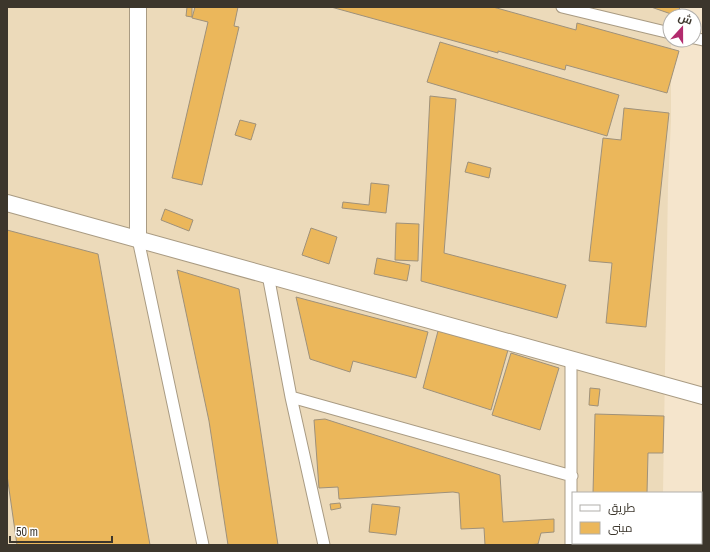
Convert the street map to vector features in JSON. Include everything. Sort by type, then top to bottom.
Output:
[{"type":"street","points":[[138,7],[138,239],[203,545]]},
{"type":"street","points":[[562,7],[662,30]]},
{"type":"street","points":[[7,203],[703,396]]},
{"type":"street","points":[[268,275],[291,397],[324,545]]},
{"type":"street","points":[[570,359],[572,476],[571,545]]},
{"type":"street","points":[[291,397],[572,476]]},
{"type":"shaded area","points":[[7,7],[671,7],[662,8],[662,48],[671,48],[671,121],[668,186],[663,492],[572,492],[572,544],[662,545],[7,545]]},
{"type":"building","points":[[187,7],[192,7],[192,17],[186,16]]},
{"type":"building","points":[[195,7],[238,7],[234,26],[239,27],[202,185],[172,178],[208,22],[192,18]]},
{"type":"building","points":[[331,7],[493,7],[576,30],[577,23],[662,46],[662,48],[679,51],[667,93],[566,65],[565,70],[498,51],[498,53]]},
{"type":"building","points":[[651,7],[680,7],[662,8],[662,11]]},
{"type":"building","points":[[440,42],[619,95],[607,136],[427,82]]},
{"type":"building","points":[[430,96],[456,99],[444,253],[566,285],[557,318],[421,281]]},
{"type":"building","points":[[624,108],[669,113],[646,327],[606,323],[612,263],[589,261],[603,138],[621,140]]},
{"type":"building","points":[[240,120],[256,124],[251,140],[235,135]]},
{"type":"building","points":[[468,162],[491,168],[489,178],[465,172]]},
{"type":"building","points":[[371,183],[389,185],[386,213],[342,208],[343,202],[369,205]]},
{"type":"building","points":[[165,209],[193,220],[189,231],[161,220]]},
{"type":"building","points":[[396,223],[419,224],[418,261],[395,260]]},
{"type":"building","points":[[311,228],[337,237],[329,264],[302,255]]},
{"type":"building","points":[[7,230],[98,254],[150,545],[17,545],[7,475]]},
{"type":"building","points":[[377,258],[410,265],[407,281],[374,274]]},
{"type":"building","points":[[177,270],[239,289],[278,545],[228,545],[209,421]]},
{"type":"building","points":[[296,297],[428,332],[416,378],[353,361],[350,372],[310,359]]},
{"type":"building","points":[[438,331],[508,350],[491,410],[423,388]]},
{"type":"building","points":[[511,353],[559,368],[540,430],[492,415]]},
{"type":"building","points":[[590,388],[600,389],[598,406],[589,405]]},
{"type":"building","points":[[595,414],[664,416],[663,453],[648,453],[647,492],[593,492]]},
{"type":"building","points":[[325,419],[500,475],[503,522],[554,519],[554,532],[541,533],[538,544],[485,545],[484,528],[461,529],[459,493],[453,492],[339,499],[338,487],[319,488],[314,420]]},
{"type":"building","points":[[340,503],[341,508],[331,510],[330,504]]},
{"type":"building","points":[[372,504],[400,507],[396,535],[369,532]]},
{"type":"building","points":[[601,544],[664,544],[664,545]]}]
